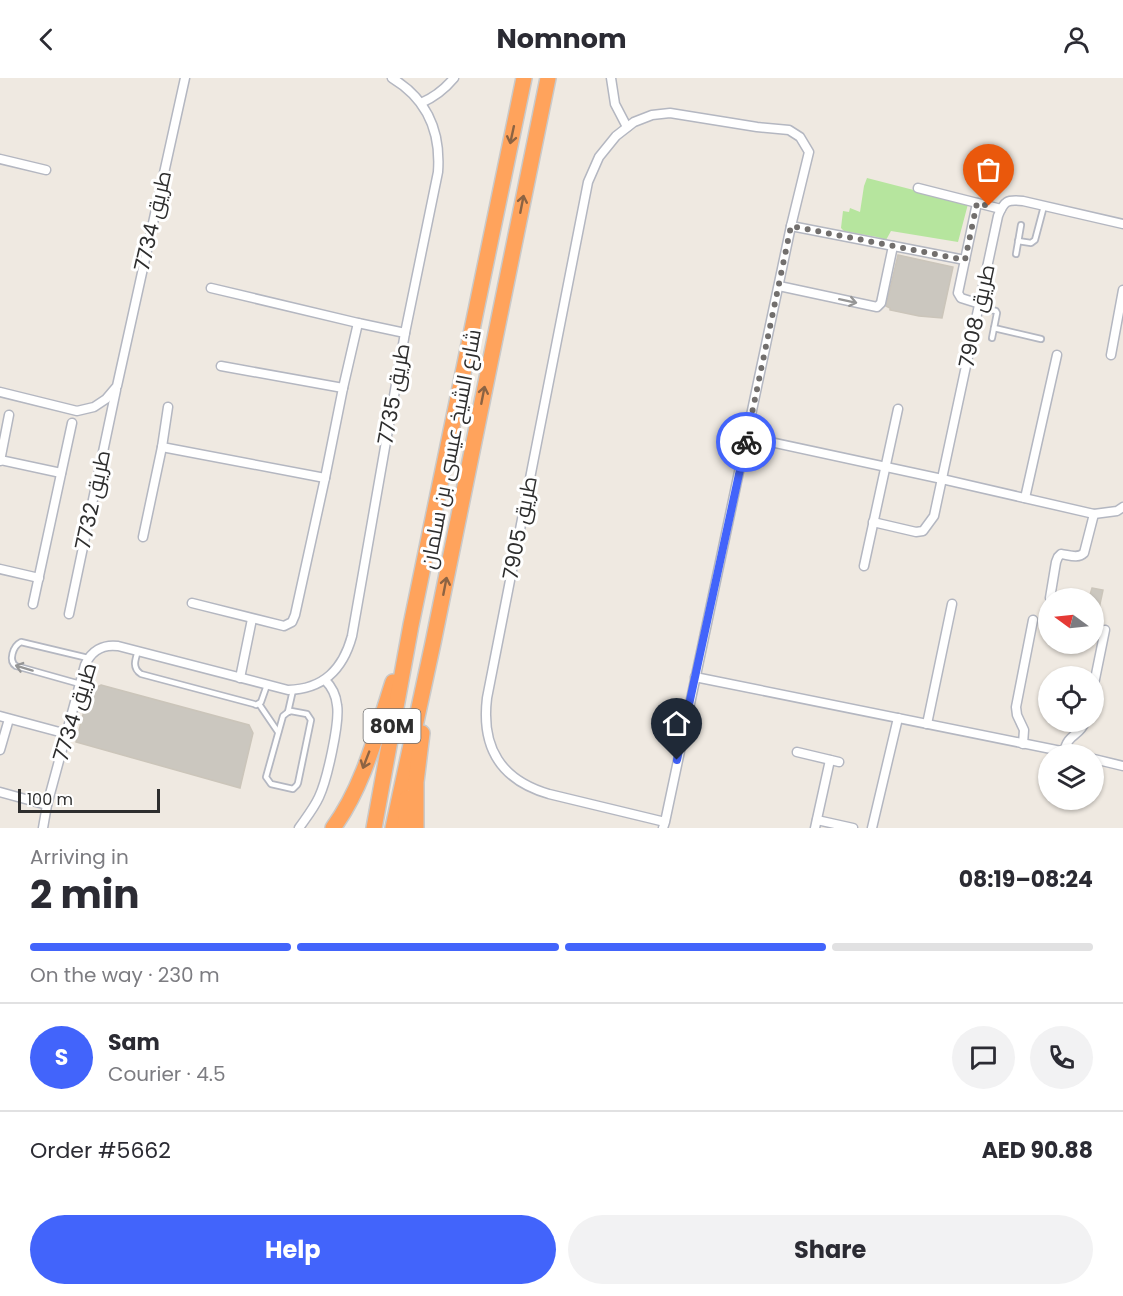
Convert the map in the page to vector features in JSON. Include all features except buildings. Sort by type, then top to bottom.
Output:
[{"type":"highway","name":"شارع الشيخ عيسى بن سلمان","points":[[374,828],[411,625],[524,78]]},
{"type":"highway","name":"شارع الشيخ عيسى بن سلمان","points":[[393,828],[548,78]]},
{"type":"highway","points":[[333,828],[341,817],[373,744],[411,625]]},
{"type":"highway","points":[[416,828],[416,782],[433,643]]},
{"type":"highway","points":[[405,828],[411,745]]},
{"type":"highway","points":[[397,828],[404,776]]},
{"type":"street","name":"طريق 7734","points":[[117,386],[185,78]]},
{"type":"street","name":"طريق 7735","points":[[325,680],[342,660],[352,636],[405,333],[438,171],[439,160],[434,128],[421,103],[411,92],[392,78]]},
{"type":"street","points":[[421,103],[434,98],[454,78]]},
{"type":"street","points":[[611,78],[615,104],[627,127]]},
{"type":"street","name":"طريق 7905","points":[[664,825],[534,790],[507,772],[497,760],[486,730],[487,698],[588,182],[607,146],[634,122],[652,115],[670,113],[789,130],[800,137],[809,152],[791,226]]},
{"type":"street","points":[[0,159],[46,170]]},
{"type":"street","points":[[918,188],[1001,209],[1010,200],[1023,201],[1123,224]]},
{"type":"street","points":[[977,204],[958,293],[959,297],[980,305]]},
{"type":"street","name":"طريق 7908","points":[[873,522],[916,532],[923,531],[934,516],[1001,209]]},
{"type":"street","points":[[664,825],[791,226],[965,260]]},
{"type":"street","points":[[779,286],[877,307],[881,303],[893,246]]},
{"type":"street","points":[[211,288],[405,333]]},
{"type":"street","points":[[1111,355],[1123,290]]},
{"type":"street","points":[[192,603],[284,626],[292,622],[296,615],[358,323]]},
{"type":"street","points":[[1025,498],[1057,355]]},
{"type":"street","points":[[220,366],[343,388]]},
{"type":"street","points":[[0,392],[77,411],[100,403],[117,386]]},
{"type":"street","name":"طريق 7732","points":[[69,614],[117,386]]},
{"type":"street","points":[[143,537],[168,407]]},
{"type":"street","points":[[864,566],[897,409]]},
{"type":"street","points":[[9,415],[0,461],[61,473]]},
{"type":"street","points":[[33,604],[72,423]]},
{"type":"street","points":[[747,437],[1094,514],[1117,511],[1123,507]]},
{"type":"street","points":[[162,447],[326,478]]},
{"type":"street","points":[[1052,588],[1058,557],[1061,554],[1078,557],[1084,553],[1094,514]]},
{"type":"street","points":[[0,569],[39,578]]},
{"type":"street","points":[[927,724],[952,604]]},
{"type":"street","points":[[240,678],[252,619]]},
{"type":"street","points":[[1023,744],[1024,730],[1017,715],[1016,706],[1033,620]]},
{"type":"street","points":[[1098,666],[1106,630]]},
{"type":"street","name":"طريق 7734","points":[[42,828],[88,658],[95,650],[114,645],[291,690]]},
{"type":"street","points":[[695,677],[1038,747]]},
{"type":"street","points":[[291,690],[308,688],[325,680],[334,693],[338,717],[324,784],[316,803],[299,828]]},
{"type":"street","points":[[0,750],[5,718],[67,734]]},
{"type":"street","points":[[872,828],[898,718]]},
{"type":"street","points":[[1066,744],[1078,732]]},
{"type":"street","points":[[797,752],[834,761],[816,824],[853,828]]},
{"type":"street","points":[[1104,761],[1123,766]]},
{"type":"street","points":[[0,792],[47,805]]},
{"type":"lane","points":[[1018,241],[1031,243],[1035,240],[1044,206]]},
{"type":"lane","points":[[1016,254],[1022,225]]},
{"type":"lane","points":[[980,305],[998,313],[992,338]]},
{"type":"lane","points":[[994,328],[1041,339]]},
{"type":"lane","points":[[81,684],[13,665],[13,653],[15,646],[21,642],[88,658]]},
{"type":"lane","points":[[138,651],[135,666],[141,674],[254,705],[259,704],[263,699],[267,685]]},
{"type":"lane","points":[[288,712],[291,690]]},
{"type":"lane","points":[[259,704],[278,732]]},
{"type":"lane","points":[[288,712],[307,714],[311,720],[297,785],[293,789],[271,784],[266,777],[278,732],[283,716],[288,712]]},
{"type":"green space","points":[[867,178],[968,204],[958,242],[891,231],[886,240],[844,231],[841,228],[843,211],[849,212],[850,208],[860,212]]},
{"type":"way so far","points":[[746,442],[791,226],[965,260],[977,203],[989,206]]},
{"type":"route","points":[[677,760],[746,442]]}]
